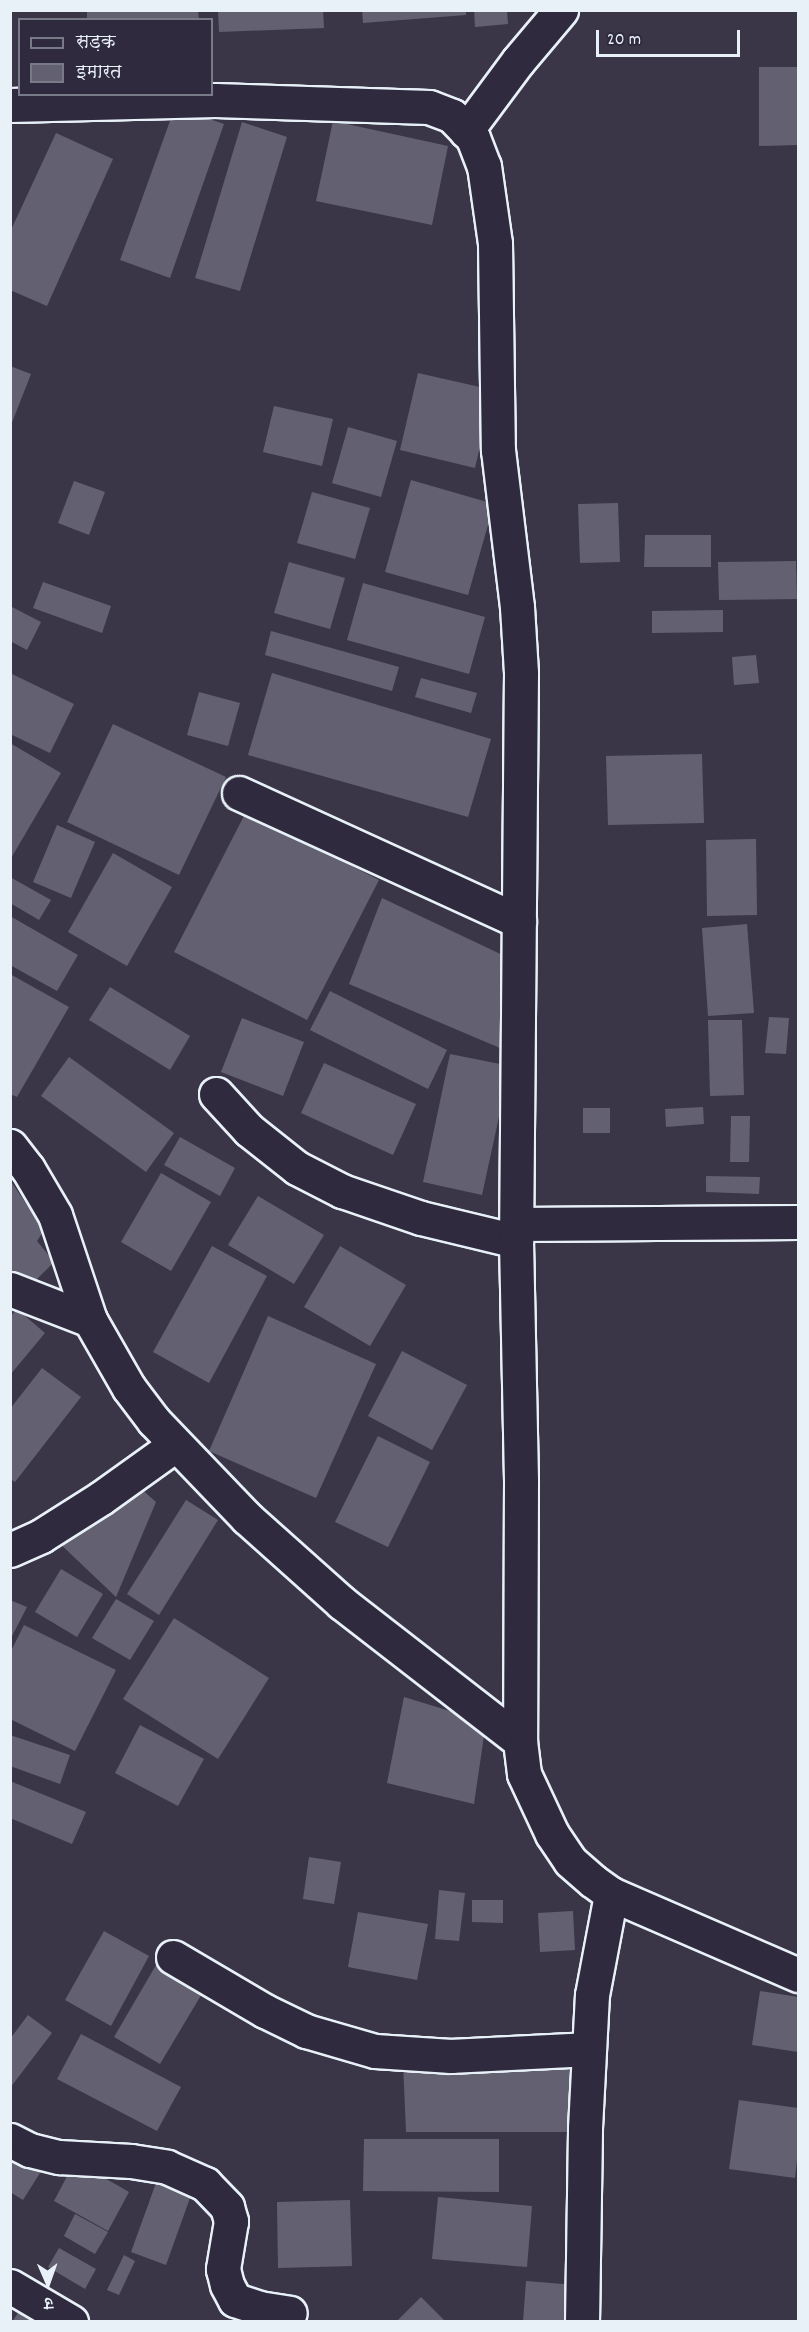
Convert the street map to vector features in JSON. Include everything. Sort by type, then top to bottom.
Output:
[{"type":"street","points":[[466,130],[518,61],[561,10]]},
{"type":"street","points":[[10,105],[215,100],[429,107],[452,116],[473,138],[484,166],[495,243],[498,450],[517,607],[521,672],[517,1233],[521,1482],[520,1741],[524,1774],[552,1834],[570,1861],[611,1894],[671,1917],[798,1975]]},
{"type":"street","points":[[239,793],[519,921]]},
{"type":"street","points":[[216,1094],[249,1130],[297,1168],[342,1191],[421,1218],[517,1233],[798,1222]]},
{"type":"street","points":[[10,1146],[55,1215],[90,1320],[129,1388],[175,1445],[247,1518],[342,1603],[520,1741]]},
{"type":"street","points":[[10,1289],[90,1320]]},
{"type":"street","points":[[10,1551],[41,1536],[91,1505],[175,1445]]},
{"type":"street","points":[[582,2322],[585,2128],[589,2049],[596,1962],[611,1894]]},
{"type":"street","points":[[173,1956],[265,2011],[306,2031],[375,2051],[452,2056],[589,2049]]},
{"type":"street","points":[[10,2140],[30,2150],[59,2157],[131,2161],[167,2167],[205,2184],[227,2207],[231,2221],[223,2269],[227,2285],[235,2300],[292,2319]]},
{"type":"street","points":[[10,2286],[71,2322]]},
{"type":"building","points":[[87,10],[198,10],[199,18],[87,18]]},
{"type":"building","points":[[218,10],[323,10],[324,28],[219,32]]},
{"type":"building","points":[[362,10],[466,10],[466,15],[363,23]]},
{"type":"building","points":[[474,10],[507,10],[508,24],[475,27]]},
{"type":"building","points":[[759,67],[798,67],[798,145],[759,146]]},
{"type":"building","points":[[175,107],[224,124],[170,278],[120,260]]},
{"type":"building","points":[[333,121],[448,146],[432,225],[316,201]]},
{"type":"building","points":[[242,122],[287,137],[240,291],[195,278]]},
{"type":"building","points":[[56,133],[113,159],[47,306],[10,290],[10,232]]},
{"type":"building","points":[[10,366],[31,374],[11,425],[10,425]]},
{"type":"building","points":[[418,373],[493,390],[475,468],[400,450]]},
{"type":"building","points":[[274,406],[333,419],[322,466],[263,452]]},
{"type":"building","points":[[348,427],[397,441],[381,497],[332,483]]},
{"type":"building","points":[[411,480],[494,504],[468,595],[385,572]]},
{"type":"building","points":[[74,481],[105,492],[89,535],[58,523]]},
{"type":"building","points":[[312,492],[370,508],[355,559],[297,543]]},
{"type":"building","points":[[618,503],[620,562],[580,563],[578,504]]},
{"type":"building","points":[[645,535],[711,535],[711,567],[644,567]]},
{"type":"building","points":[[796,561],[797,599],[719,600],[718,562]]},
{"type":"building","points":[[289,562],[345,578],[330,629],[274,613]]},
{"type":"building","points":[[43,582],[111,606],[102,633],[33,608]]},
{"type":"building","points":[[363,583],[485,617],[469,674],[347,640]]},
{"type":"building","points":[[10,606],[41,622],[27,650],[10,641]]},
{"type":"building","points":[[723,610],[723,632],[652,633],[652,611]]},
{"type":"building","points":[[271,631],[399,667],[392,691],[265,655]]},
{"type":"building","points":[[756,655],[759,683],[734,685],[732,657]]},
{"type":"building","points":[[10,673],[74,704],[50,753],[10,734]]},
{"type":"building","points":[[272,673],[491,739],[468,817],[248,755]]},
{"type":"building","points":[[421,678],[477,693],[471,713],[415,697]]},
{"type":"building","points":[[199,692],[240,703],[228,746],[187,735]]},
{"type":"building","points":[[113,724],[226,777],[179,875],[67,822]]},
{"type":"building","points":[[10,743],[61,773],[10,860]]},
{"type":"building","points":[[702,754],[704,823],[608,825],[606,756]]},
{"type":"building","points":[[246,812],[379,880],[307,1020],[174,952]]},
{"type":"building","points":[[57,825],[95,842],[71,898],[33,882]]},
{"type":"building","points":[[756,839],[757,915],[707,916],[706,840]]},
{"type":"building","points":[[113,853],[172,887],[127,966],[68,932]]},
{"type":"building","points":[[10,877],[51,900],[39,920],[10,903]]},
{"type":"building","points":[[382,898],[511,959],[500,1048],[349,984]]},
{"type":"building","points":[[10,916],[78,955],[57,991],[10,965]]},
{"type":"building","points":[[747,924],[754,1013],[708,1016],[702,928]]},
{"type":"building","points":[[10,974],[69,1007],[17,1097],[10,1094]]},
{"type":"building","points":[[110,987],[190,1036],[170,1070],[89,1020]]},
{"type":"building","points":[[330,991],[447,1050],[428,1089],[310,1030]]},
{"type":"building","points":[[769,1017],[789,1018],[786,1054],[765,1053]]},
{"type":"building","points":[[242,1018],[304,1042],[283,1096],[221,1072]]},
{"type":"building","points":[[708,1020],[742,1020],[744,1095],[710,1096]]},
{"type":"building","points":[[450,1054],[510,1066],[482,1195],[423,1182]]},
{"type":"building","points":[[69,1057],[174,1133],[146,1172],[41,1096]]},
{"type":"building","points":[[324,1063],[416,1104],[393,1155],[301,1113]]},
{"type":"building","points":[[703,1107],[704,1124],[666,1127],[665,1109]]},
{"type":"building","points":[[583,1108],[610,1108],[610,1133],[583,1133]]},
{"type":"building","points":[[731,1116],[750,1116],[749,1162],[730,1162]]},
{"type":"building","points":[[180,1137],[235,1168],[220,1196],[164,1165]]},
{"type":"building","points":[[161,1173],[211,1202],[171,1271],[121,1242]]},
{"type":"building","points":[[706,1176],[760,1177],[759,1194],[706,1192]]},
{"type":"building","points":[[10,1180],[44,1230],[37,1241],[54,1262],[30,1286],[10,1277]]},
{"type":"building","points":[[258,1196],[324,1235],[294,1284],[228,1245]]},
{"type":"building","points":[[212,1246],[267,1276],[209,1383],[153,1352]]},
{"type":"building","points":[[340,1246],[406,1285],[370,1346],[304,1307]]},
{"type":"building","points":[[17,1309],[45,1333],[10,1375],[10,1317]]},
{"type":"building","points":[[268,1316],[376,1364],[316,1498],[209,1451]]},
{"type":"building","points":[[402,1351],[467,1385],[432,1450],[368,1416]]},
{"type":"building","points":[[42,1368],[81,1397],[15,1482],[10,1479],[10,1409]]},
{"type":"building","points":[[378,1436],[430,1462],[388,1547],[335,1522]]},
{"type":"building","points":[[139,1487],[156,1502],[116,1597],[54,1538]]},
{"type":"building","points":[[186,1500],[218,1520],[159,1615],[127,1594]]},
{"type":"building","points":[[61,1569],[103,1594],[77,1637],[35,1612]]},
{"type":"building","points":[[116,1599],[154,1621],[130,1660],[92,1638]]},
{"type":"building","points":[[10,1600],[27,1607],[10,1640]]},
{"type":"building","points":[[174,1618],[269,1678],[218,1759],[123,1699]]},
{"type":"building","points":[[24,1625],[116,1670],[75,1751],[10,1719],[10,1653]]},
{"type":"building","points":[[404,1697],[486,1722],[474,1804],[387,1783]]},
{"type":"building","points":[[140,1725],[204,1759],[178,1806],[115,1773]]},
{"type":"building","points":[[10,1735],[70,1755],[60,1784],[10,1766]]},
{"type":"building","points":[[10,1781],[86,1812],[72,1844],[10,1818]]},
{"type":"building","points":[[309,1857],[341,1862],[334,1904],[303,1899]]},
{"type":"building","points":[[439,1890],[465,1893],[459,1941],[435,1939]]},
{"type":"building","points":[[472,1900],[503,1900],[503,1923],[472,1922]]},
{"type":"building","points":[[573,1911],[575,1950],[540,1952],[538,1913]]},
{"type":"building","points":[[358,1912],[428,1924],[417,1980],[348,1967]]},
{"type":"building","points":[[104,1931],[149,1956],[111,2026],[65,2000]]},
{"type":"building","points":[[159,1960],[206,1987],[160,2064],[114,2037]]},
{"type":"building","points":[[760,1991],[798,1997],[798,2052],[752,2045]]},
{"type":"building","points":[[28,2015],[52,2033],[10,2088],[10,2039]]},
{"type":"building","points":[[81,2034],[181,2087],[157,2131],[57,2079]]},
{"type":"building","points":[[570,2055],[570,2132],[406,2132],[403,2063]]},
{"type":"building","points":[[739,2100],[798,2108],[798,2151],[795,2178],[729,2169]]},
{"type":"building","points":[[364,2139],[499,2139],[499,2192],[363,2191]]},
{"type":"building","points":[[10,2145],[45,2165],[23,2200],[10,2192]]},
{"type":"building","points":[[75,2161],[129,2192],[108,2231],[54,2201]]},
{"type":"building","points":[[160,2172],[195,2184],[166,2265],[131,2252]]},
{"type":"building","points":[[438,2197],[532,2206],[527,2267],[432,2259]]},
{"type":"building","points":[[350,2200],[352,2266],[278,2268],[277,2202]]},
{"type":"building","points":[[75,2214],[108,2232],[95,2254],[64,2236]]},
{"type":"building","points":[[59,2248],[96,2269],[85,2289],[48,2267]]},
{"type":"building","points":[[124,2255],[135,2261],[119,2295],[107,2290]]},
{"type":"building","points":[[526,2281],[576,2285],[573,2322],[523,2322]]},
{"type":"building","points":[[421,2297],[446,2322],[396,2322]]},
{"type":"building","points":[[25,2302],[56,2322],[12,2322]]}]
